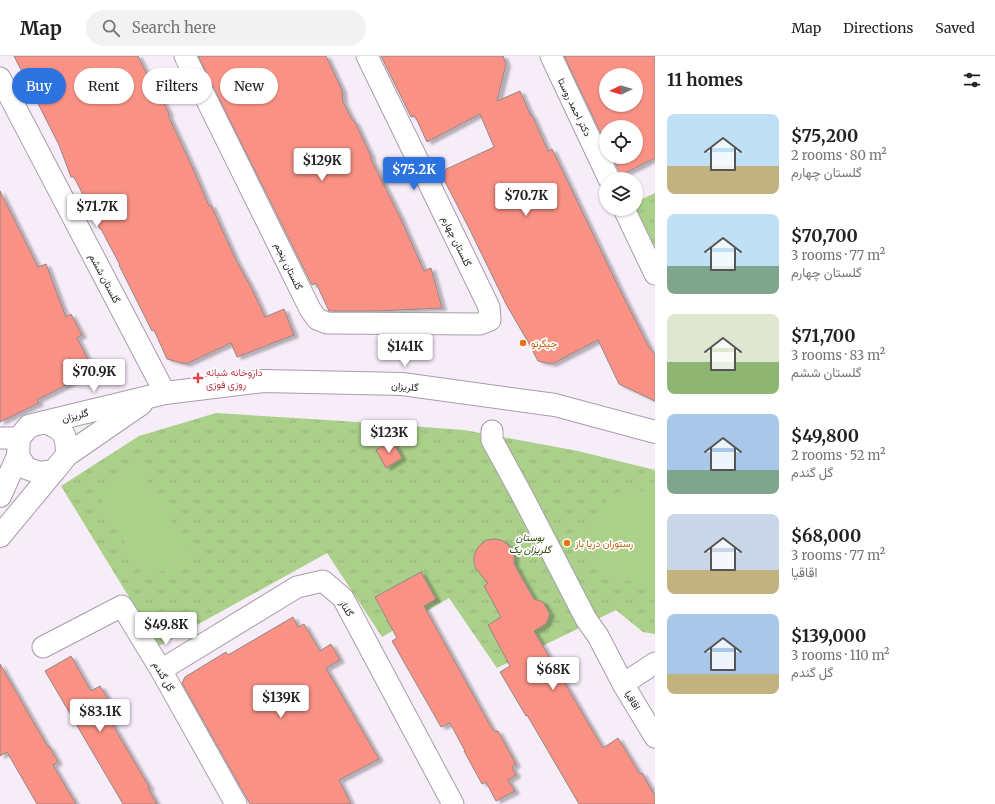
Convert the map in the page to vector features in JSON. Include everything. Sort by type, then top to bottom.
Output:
[{"type":"street","name":"گلستان پنجم","points":[[184,56],[316,319],[327,323],[465,324],[480,324],[490,320]]},
{"type":"street","name":"گلستان چهارم","points":[[367,56],[489,307],[490,320]]},
{"type":"street","name":"دکتر احمد روستا","points":[[551,56],[607,172]]},
{"type":"street","name":"گلستان ششم","points":[[0,78],[158,395]]},
{"type":"street","points":[[627,216],[655,274]]},
{"type":"street","name":"گلریزان","points":[[45,422],[158,395],[264,381],[402,384],[555,405],[655,432]]},
{"type":"street","name":"گلریزان","points":[[0,536],[61,463],[158,395]]},
{"type":"street","points":[[0,496],[12,444],[29,426],[45,422],[58,428],[67,440],[61,463],[40,473],[26,468],[12,444]]},
{"type":"street","name":"اقاقیا","points":[[492,431],[492,440],[586,619],[598,636],[623,684],[655,737]]},
{"type":"street","name":"گلناز","points":[[161,670],[297,587],[323,582],[343,598],[453,804]]},
{"type":"street","name":"گل گندم","points":[[43,647],[122,606],[161,670],[236,804]]},
{"type":"street","name":"اقاقیا","points":[[623,684],[655,664]]},
{"type":"green space","points":[[655,193],[655,253],[636,216],[643,216],[643,199]]},
{"type":"green space","name":"بوستان گلریزان یک","points":[[216,413],[464,430],[578,451],[655,470],[655,634],[643,632],[616,610],[497,668],[449,598],[382,637],[327,553],[159,646],[61,486],[139,436]]},
{"type":"green space","points":[[138,464],[190,555],[146,580],[95,488]]},
{"type":"green space","points":[[634,488],[655,495],[655,591],[607,572],[595,559],[588,540],[593,518],[608,499],[617,493]]},
{"type":"building","points":[[14,56],[138,56],[144,68],[142,68],[142,104],[164,104],[209,206],[211,205],[236,260],[265,317],[284,309],[294,335],[237,357],[231,343],[186,364],[167,359],[154,330],[152,331],[120,265],[74,177],[71,177],[59,145],[38,104],[66,104],[66,68],[20,68]]},
{"type":"building","points":[[198,56],[326,56],[342,90],[343,102],[353,121],[355,122],[424,271],[431,268],[442,308],[376,311],[329,311],[316,283],[312,285],[222,104],[278,104],[278,68],[220,68],[220,100],[212,84],[212,68],[204,68]]},
{"type":"building","points":[[381,56],[503,56],[506,64],[497,101],[520,91],[548,151],[552,149],[621,292],[649,347],[655,355],[655,401],[619,384],[598,340],[552,364],[538,361],[506,304],[440,172],[494,147],[480,114],[427,142],[415,116],[411,117]]},
{"type":"building","points":[[564,56],[655,56],[655,158],[643,164],[643,120],[599,120],[599,129]]},
{"type":"building","points":[[616,164],[643,164],[627,172],[620,172]]},
{"type":"building","points":[[0,191],[38,267],[46,264],[66,317],[71,314],[82,335],[77,338],[94,371],[37,400],[39,403],[0,422]]},
{"type":"building","points":[[392,441],[402,458],[386,468],[376,450]]},
{"type":"building","points":[[487,540],[501,540],[512,549],[514,564],[534,599],[543,602],[550,614],[546,624],[534,631],[603,748],[618,738],[640,774],[642,773],[655,796],[655,804],[579,804],[500,672],[510,666],[488,625],[501,617],[484,586],[488,583],[476,569],[474,563],[474,556],[481,544]]},
{"type":"building","points":[[421,572],[436,599],[424,606],[490,725],[495,732],[498,731],[516,764],[512,767],[516,775],[508,780],[515,791],[496,801],[486,782],[482,784],[450,723],[441,727],[392,641],[397,638],[375,597]]},
{"type":"building","points":[[293,617],[298,627],[304,624],[320,651],[331,644],[340,660],[326,668],[379,759],[339,780],[351,804],[250,804],[182,683],[185,677],[226,652],[228,655]]},
{"type":"building","points":[[71,656],[91,691],[100,686],[109,700],[101,705],[150,788],[148,788],[157,804],[123,804],[45,671]]},
{"type":"building","points":[[0,664],[58,762],[53,765],[76,804],[37,804],[7,752],[0,756]]},
{"type":"place","name":"جیگرتو","points":[[523,343]]},
{"type":"place","name":"داروخانه شبانه روزی فوزی","points":[[198,378]]},
{"type":"place","name":"رستوران دریا باز","points":[[567,543]]}]
